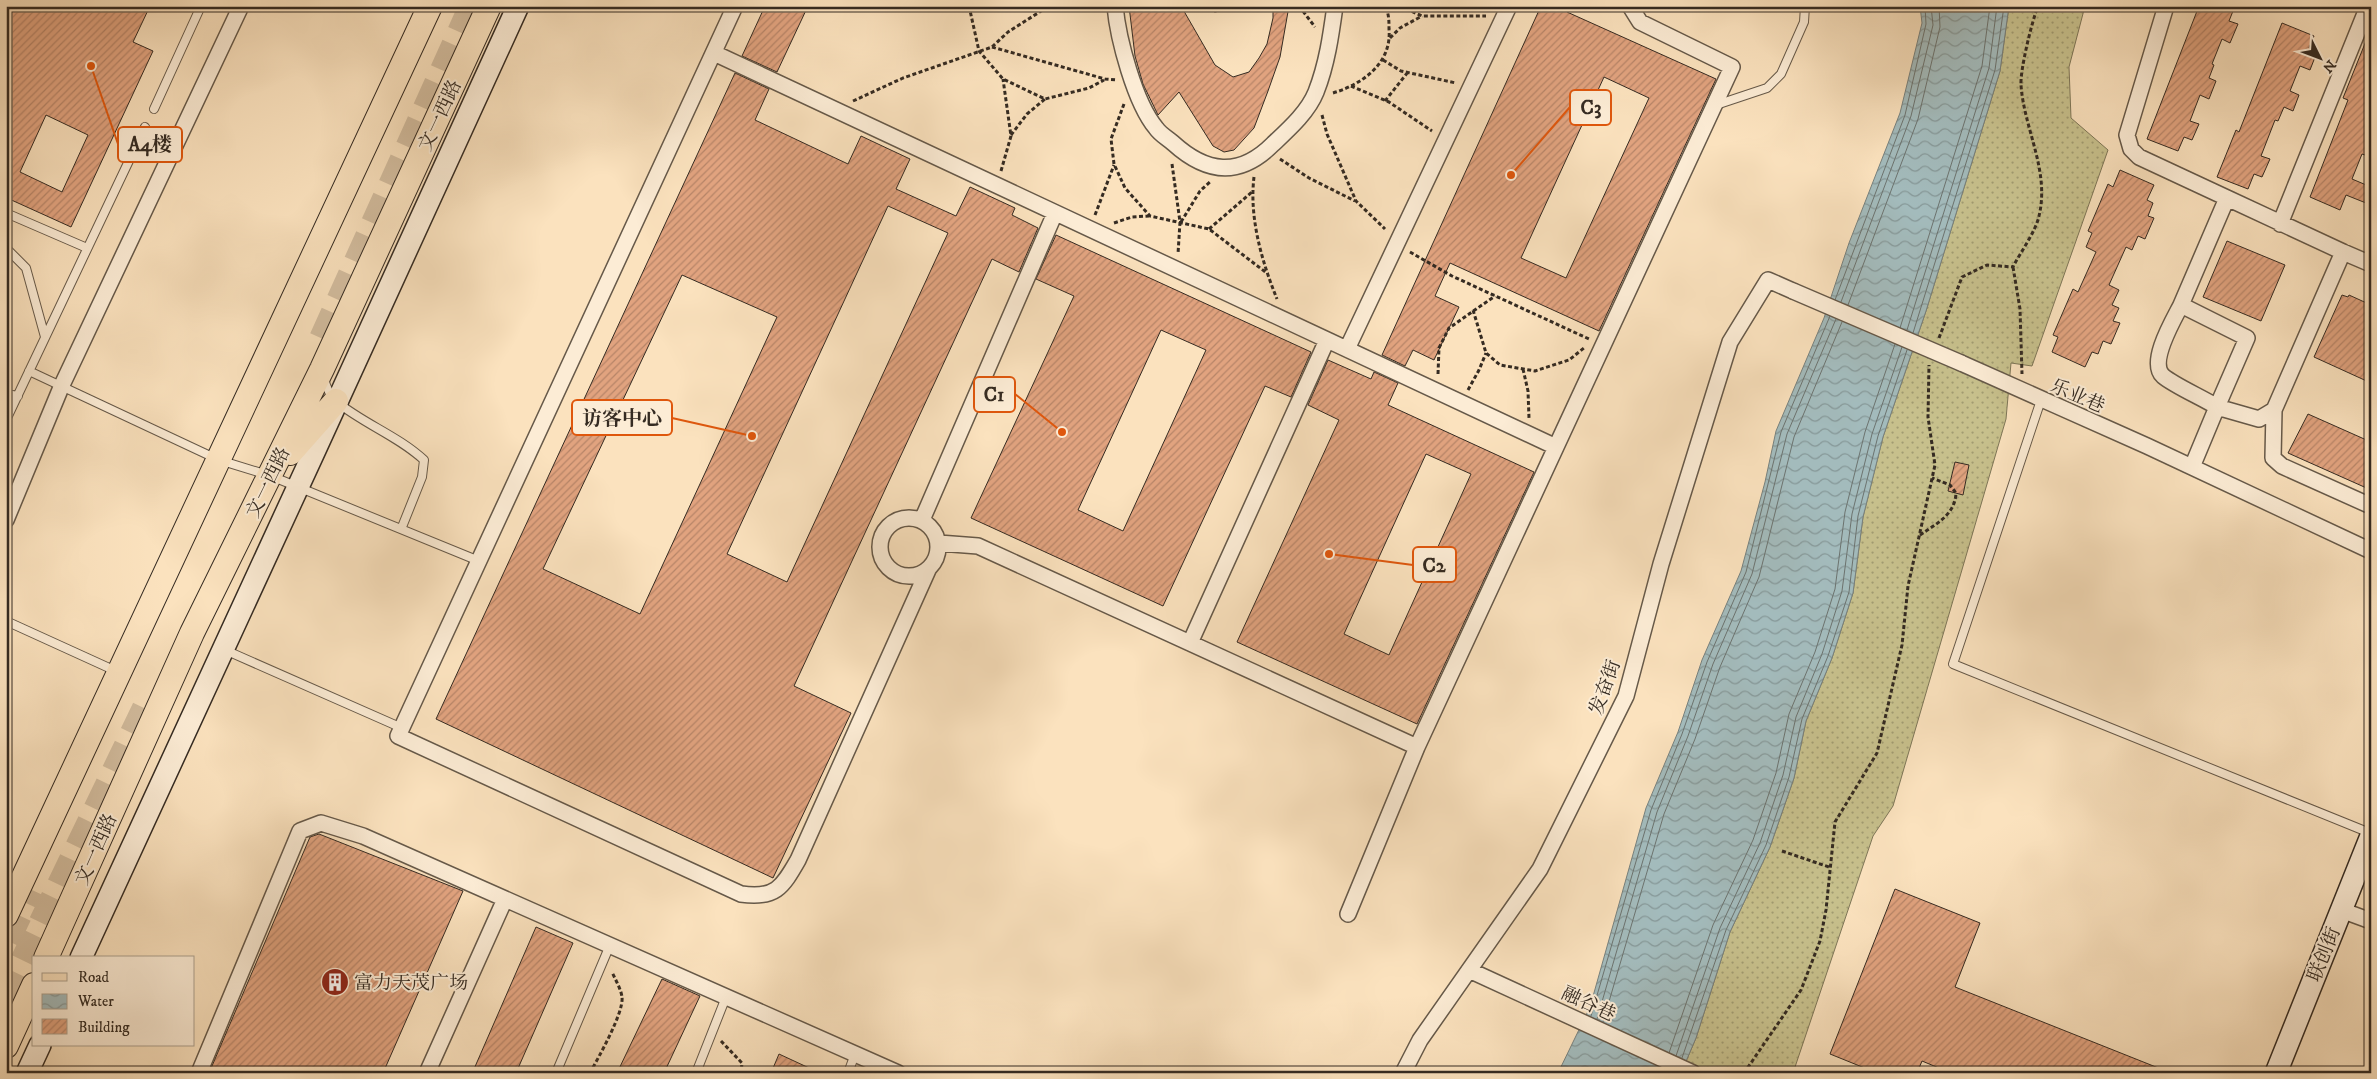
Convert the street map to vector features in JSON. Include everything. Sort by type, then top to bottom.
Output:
[{"type":"main road","points":[[6,915],[430,6]]},
{"type":"main road","name":"文一西路","points":[[47,956],[192,633],[271,476],[322,369],[489,6]]},
{"type":"main road","points":[[82,956],[225,650],[336,401],[518,6]]},
{"type":"main road","points":[[271,476],[336,401]]},
{"type":"main road","name":"联创街","points":[[2276,1073],[2371,834]]},
{"type":"main road","points":[[6,1046],[32,989]]},
{"type":"main road","points":[[27,1073],[40,1046]]},
{"type":"street","points":[[6,520],[62,385],[241,6]]},
{"type":"street","points":[[735,6],[398,736],[741,894],[758,897],[776,892],[788,879],[798,860],[928,570],[938,553],[935,533],[922,520],[904,518],[895,521],[883,535],[880,553],[890,569],[899,575],[909,576],[928,570]]},
{"type":"street","points":[[1114,6],[1117,29],[1139,97],[1156,128],[1188,157],[1216,168],[1241,165],[1262,153],[1294,124],[1316,96],[1328,55],[1335,6]]},
{"type":"street","points":[[1348,914],[1417,747],[1732,67],[1640,22],[1630,6]]},
{"type":"street","points":[[2166,6],[2127,135],[2131,149],[2139,157],[2280,224],[2371,264]]},
{"type":"street","points":[[2280,224],[2368,6]]},
{"type":"street","points":[[1347,349],[1507,11]]},
{"type":"street","points":[[714,53],[1556,447]]},
{"type":"street","points":[[2227,198],[2161,349],[2158,366],[2162,376],[2217,407],[2259,419],[2274,410]]},
{"type":"street","points":[[922,520],[1055,213]]},
{"type":"street","points":[[2343,252],[2274,410],[2273,458],[2282,466],[2371,506]]},
{"type":"street","name":"乐业巷","points":[[1768,280],[1961,363],[2192,467],[2371,551]]},
{"type":"street","name":"发奋街","points":[[1402,1073],[1420,1040],[1540,869],[1626,696],[1661,564],[1730,342],[1768,280]]},
{"type":"street","points":[[2181,304],[2247,338],[2192,467]]},
{"type":"street","points":[[1190,643],[1327,340]]},
{"type":"street","points":[[938,543],[978,546],[1417,747]]},
{"type":"street","points":[[199,1073],[300,831],[322,823],[363,836],[505,899],[608,950],[726,997],[898,1073]]},
{"type":"street","points":[[427,1073],[505,899]]},
{"type":"street","points":[[2341,910],[2371,921]]},
{"type":"street","name":"融谷巷","points":[[1469,970],[1693,1073]]},
{"type":"lane","points":[[154,109],[201,6]]},
{"type":"lane","points":[[1714,105],[1767,88],[1782,74],[1804,22],[1805,6]]},
{"type":"lane","points":[[6,420],[145,127]]},
{"type":"lane","points":[[6,213],[87,248]]},
{"type":"lane","points":[[6,248],[26,268],[45,337]]},
{"type":"lane","points":[[322,369],[326,388],[336,401],[410,447],[424,460],[422,478],[402,527]]},
{"type":"lane","points":[[29,371],[219,460],[298,486],[479,560]]},
{"type":"lane","points":[[6,394],[18,396]]},
{"type":"lane","points":[[2041,400],[1953,664],[2371,834]]},
{"type":"lane","points":[[6,620],[120,673]]},
{"type":"lane","points":[[225,650],[402,728]]},
{"type":"lane","points":[[556,1073],[608,950]]},
{"type":"lane","points":[[696,1073],[726,997]]},
{"type":"lane","points":[[848,1073],[855,1054]]},
{"type":"path","points":[[969,6],[978,51],[1003,79],[1045,99]]},
{"type":"path","points":[[834,110],[903,78],[992,47],[1008,32],[1049,6]]},
{"type":"path","points":[[1208,6],[1215,11],[1232,6]]},
{"type":"path","points":[[1356,201],[1327,134],[1316,96],[1350,86],[1366,78],[1382,60],[1390,38],[1388,12],[1385,6]]},
{"type":"path","points":[[1400,6],[1422,16]]},
{"type":"path","points":[[2022,392],[2020,309],[2013,267],[2039,217],[2042,178],[2030,136],[2021,83],[2033,19],[2038,6]]},
{"type":"path","points":[[1390,38],[1400,28],[1422,16],[1507,11]]},
{"type":"path","points":[[992,47],[1104,79],[1134,81],[1111,140],[1114,164],[1125,188],[1150,216]]},
{"type":"path","points":[[1382,60],[1408,72],[1471,87]]},
{"type":"path","points":[[1385,101],[1408,72]]},
{"type":"path","points":[[997,186],[1010,136],[1003,79]]},
{"type":"path","points":[[1010,136],[1027,114],[1045,99],[1089,88],[1104,79]]},
{"type":"path","points":[[1350,86],[1385,101],[1447,139]]},
{"type":"path","points":[[1170,141],[1180,222],[1178,270]]},
{"type":"path","points":[[1286,321],[1258,245],[1252,192],[1262,153],[1356,201],[1409,251],[1452,276],[1592,341],[1569,360],[1534,371],[1500,365],[1486,353],[1473,310]]},
{"type":"path","points":[[1094,231],[1114,164]]},
{"type":"path","points":[[1180,222],[1200,191],[1228,167]]},
{"type":"path","points":[[1209,229],[1252,192]]},
{"type":"path","points":[[1094,231],[1132,217],[1150,216],[1209,229],[1268,274]]},
{"type":"path","points":[[1936,345],[1962,277],[1987,265],[2013,267]]},
{"type":"path","points":[[1441,393],[1437,378],[1439,348],[1449,328],[1495,296]]},
{"type":"path","points":[[1461,402],[1486,353]]},
{"type":"path","points":[[1744,1073],[1801,990],[1820,941],[1826,910],[1829,867],[1836,822],[1877,753],[1902,645],[1908,586],[1935,465],[1928,417],[1929,362]]},
{"type":"path","points":[[1523,369],[1528,391],[1530,435]]},
{"type":"path","points":[[1919,535],[1941,522],[1952,510],[1956,497],[1956,493],[1950,485],[1932,478]]},
{"type":"path","points":[[1782,851],[1829,867]]},
{"type":"path","points":[[590,1073],[620,1010],[622,998],[608,950]]},
{"type":"path","points":[[713,1031],[742,1063],[741,1073]]},
{"type":"shaded area","points":[[2009,6],[2085,6],[2069,67],[2071,118],[2108,150],[2032,366],[2011,363],[2006,419],[1893,806],[1873,836],[1793,1073],[1681,1073],[1696,1038],[1730,932],[1770,847],[1794,778],[1806,721],[1832,658],[1853,593],[1863,517],[1883,437],[1926,311],[2000,71]]},
{"type":"water","points":[[1920,6],[2009,6],[2000,71],[1926,311],[1883,437],[1863,517],[1853,593],[1832,658],[1806,721],[1794,778],[1770,847],[1730,932],[1696,1038],[1681,1073],[1558,1073],[1590,1007],[1646,808],[1678,732],[1702,660],[1741,571],[1765,482],[1776,431],[1824,318],[1849,243],[1900,113],[1922,23]]},
{"type":"building","points":[[6,6],[150,6],[133,42],[153,51],[71,227],[7,198],[6,200]],"holes":[[[46,115],[88,135],[62,192],[20,172]]]},
{"type":"building","points":[[765,6],[808,6],[777,72],[742,56]]},
{"type":"building","points":[[1129,6],[1181,6],[1215,65],[1233,77],[1249,72],[1267,44],[1273,18],[1273,6],[1289,6],[1280,57],[1254,128],[1234,150],[1224,152],[1213,146],[1179,92],[1158,115],[1143,84],[1135,56]]},
{"type":"building","points":[[1541,6],[1570,6],[1567,12],[1716,79],[1599,331],[1450,263],[1435,296],[1459,307],[1434,360],[1413,350],[1405,366],[1382,355]],"holes":[[[1604,77],[1649,98],[1566,278],[1521,258]]]},
{"type":"building","points":[[2199,6],[2235,6],[2229,21],[2238,24],[2230,43],[2222,39],[2212,64],[2214,65],[2209,78],[2216,81],[2209,99],[2200,95],[2190,121],[2199,124],[2192,140],[2184,137],[2178,151],[2147,139]]},
{"type":"building","points":[[2282,23],[2314,36],[2309,48],[2317,52],[2310,70],[2300,66],[2290,91],[2299,95],[2293,111],[2284,107],[2278,121],[2275,120],[2261,156],[2270,159],[2262,177],[2254,174],[2248,189],[2217,177],[2236,130],[2239,132]]},
{"type":"building","points":[[2370,31],[2371,157],[2362,154],[2352,179],[2371,187],[2371,205],[2346,195],[2340,210],[2310,197],[2348,100],[2343,98]]},
{"type":"building","points":[[735,73],[769,89],[755,120],[848,164],[861,136],[910,159],[896,189],[956,216],[970,187],[1015,208],[1012,215],[1038,228],[1019,272],[992,259],[794,686],[851,713],[773,878],[436,719]],"holes":[[[888,206],[948,233],[787,582],[727,554]],[[682,275],[777,317],[640,614],[543,569]]]},
{"type":"building","points":[[2120,170],[2154,185],[2147,200],[2153,203],[2148,216],[2154,218],[2145,239],[2138,236],[2132,250],[2126,247],[2109,285],[2119,290],[2112,305],[2119,308],[2113,321],[2120,323],[2111,344],[2103,341],[2098,354],[2092,352],[2085,367],[2052,352],[2058,337],[2053,335],[2073,289],[2078,292],[2096,252],[2086,247],[2092,233],[2088,231],[2108,184],[2113,187]]},
{"type":"building","points":[[1056,235],[1311,352],[1291,397],[1265,386],[1163,606],[971,518],[1074,296],[1036,279]],"holes":[[[1161,330],[1206,350],[1123,531],[1078,510]]]},
{"type":"building","points":[[2227,241],[2285,265],[2261,321],[2203,297]]},
{"type":"building","points":[[2342,295],[2348,297],[2349,295],[2371,305],[2371,383],[2314,357]]},
{"type":"building","points":[[1328,360],[1371,379],[1374,372],[1398,383],[1388,405],[1534,472],[1417,724],[1237,642],[1339,420],[1308,405]],"holes":[[[1426,454],[1471,474],[1389,655],[1344,634]]]},
{"type":"building","points":[[2308,414],[2371,442],[2371,490],[2288,453]]},
{"type":"building","points":[[1955,462],[1969,465],[1963,495],[1948,491]]},
{"type":"building","name":"富力天茂广场","points":[[319,834],[463,891],[383,1073],[209,1073],[310,837]]},
{"type":"building","points":[[1895,889],[1980,923],[1955,987],[2171,1073],[1951,1073],[1922,1061],[1917,1073],[1877,1073],[1830,1054]]},
{"type":"building","points":[[536,927],[573,943],[516,1073],[484,1073],[474,1069]]},
{"type":"building","points":[[662,979],[700,996],[664,1073],[617,1073]]},
{"type":"building","points":[[779,1054],[820,1073],[771,1073]]},
{"type":"tunnel","points":[[323,339],[473,6]]},
{"type":"tunnel","points":[[6,999],[151,698]]},
{"type":"tunnel","points":[[6,940],[30,889]]},
{"type":"place","name":"A4楼","points":[[91,66]]},
{"type":"place","name":"C3","points":[[1511,175]]},
{"type":"place","name":"C1","points":[[1062,432]]},
{"type":"place","name":"访客中心","points":[[752,436]]},
{"type":"place","name":"C2","points":[[1329,554]]},
{"type":"place","name":"富力天茂广场","points":[[335,982]]}]
